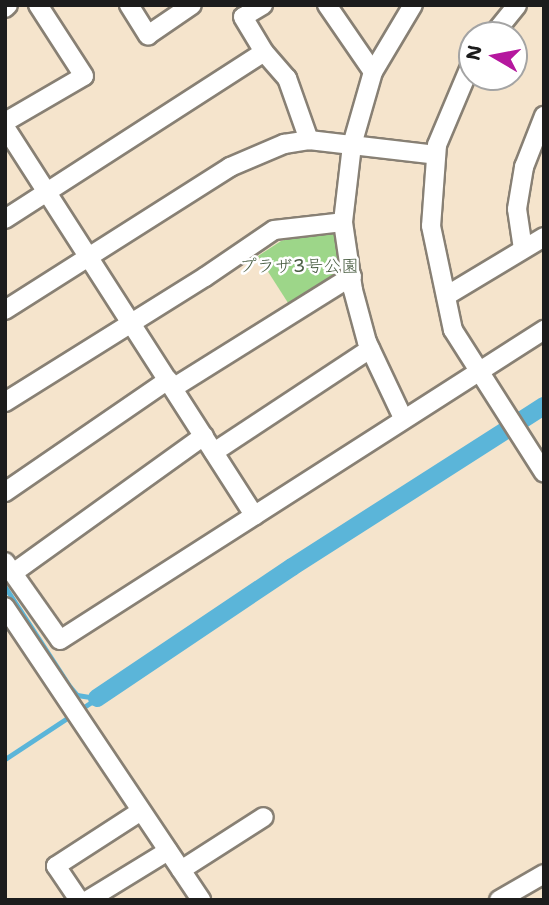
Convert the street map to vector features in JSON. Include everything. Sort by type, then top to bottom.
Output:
[{"type":"street","points":[[38,5],[84,76],[5,125],[255,516]]},
{"type":"street","points":[[129,5],[148,35],[192,5]]},
{"type":"street","points":[[263,5],[239,11],[264,52],[287,78],[309,140]]},
{"type":"street","points":[[327,5],[373,72]]},
{"type":"street","points":[[403,418],[370,349],[352,276],[343,222],[352,145],[373,72],[413,5]]},
{"type":"street","points":[[505,21],[517,5]]},
{"type":"street","points":[[5,219],[264,52]]},
{"type":"street","points":[[460,91],[437,145],[431,226],[453,330],[544,473]]},
{"type":"street","points":[[523,250],[517,209],[524,167],[544,116]]},
{"type":"street","points":[[5,310],[230,167],[284,144],[309,140],[436,155]]},
{"type":"street","points":[[5,402],[130,321],[205,277],[274,230],[343,222]]},
{"type":"street","points":[[446,296],[544,237]]},
{"type":"street","points":[[5,492],[171,384],[352,276]]},
{"type":"street","points":[[204,436],[9,568],[60,640],[544,330]]},
{"type":"street","points":[[214,452],[370,349]]},
{"type":"street","points":[[5,607],[201,900]]},
{"type":"street","points":[[79,900],[56,866],[141,811]]},
{"type":"street","points":[[180,870],[264,817]]},
{"type":"street","points":[[88,900],[168,851]]},
{"type":"street","points":[[499,900],[544,874]]},
{"type":"green space","name":"プラザ3号公園","points":[[334,229],[342,236],[345,266],[341,275],[290,306],[258,256],[281,241],[311,231]]},
{"type":"waterway","points":[[97,698],[292,567],[544,406]]},
{"type":"waterway","points":[[5,587],[70,687],[77,695],[97,698]]},
{"type":"waterway","points":[[5,759],[96,699]]}]
